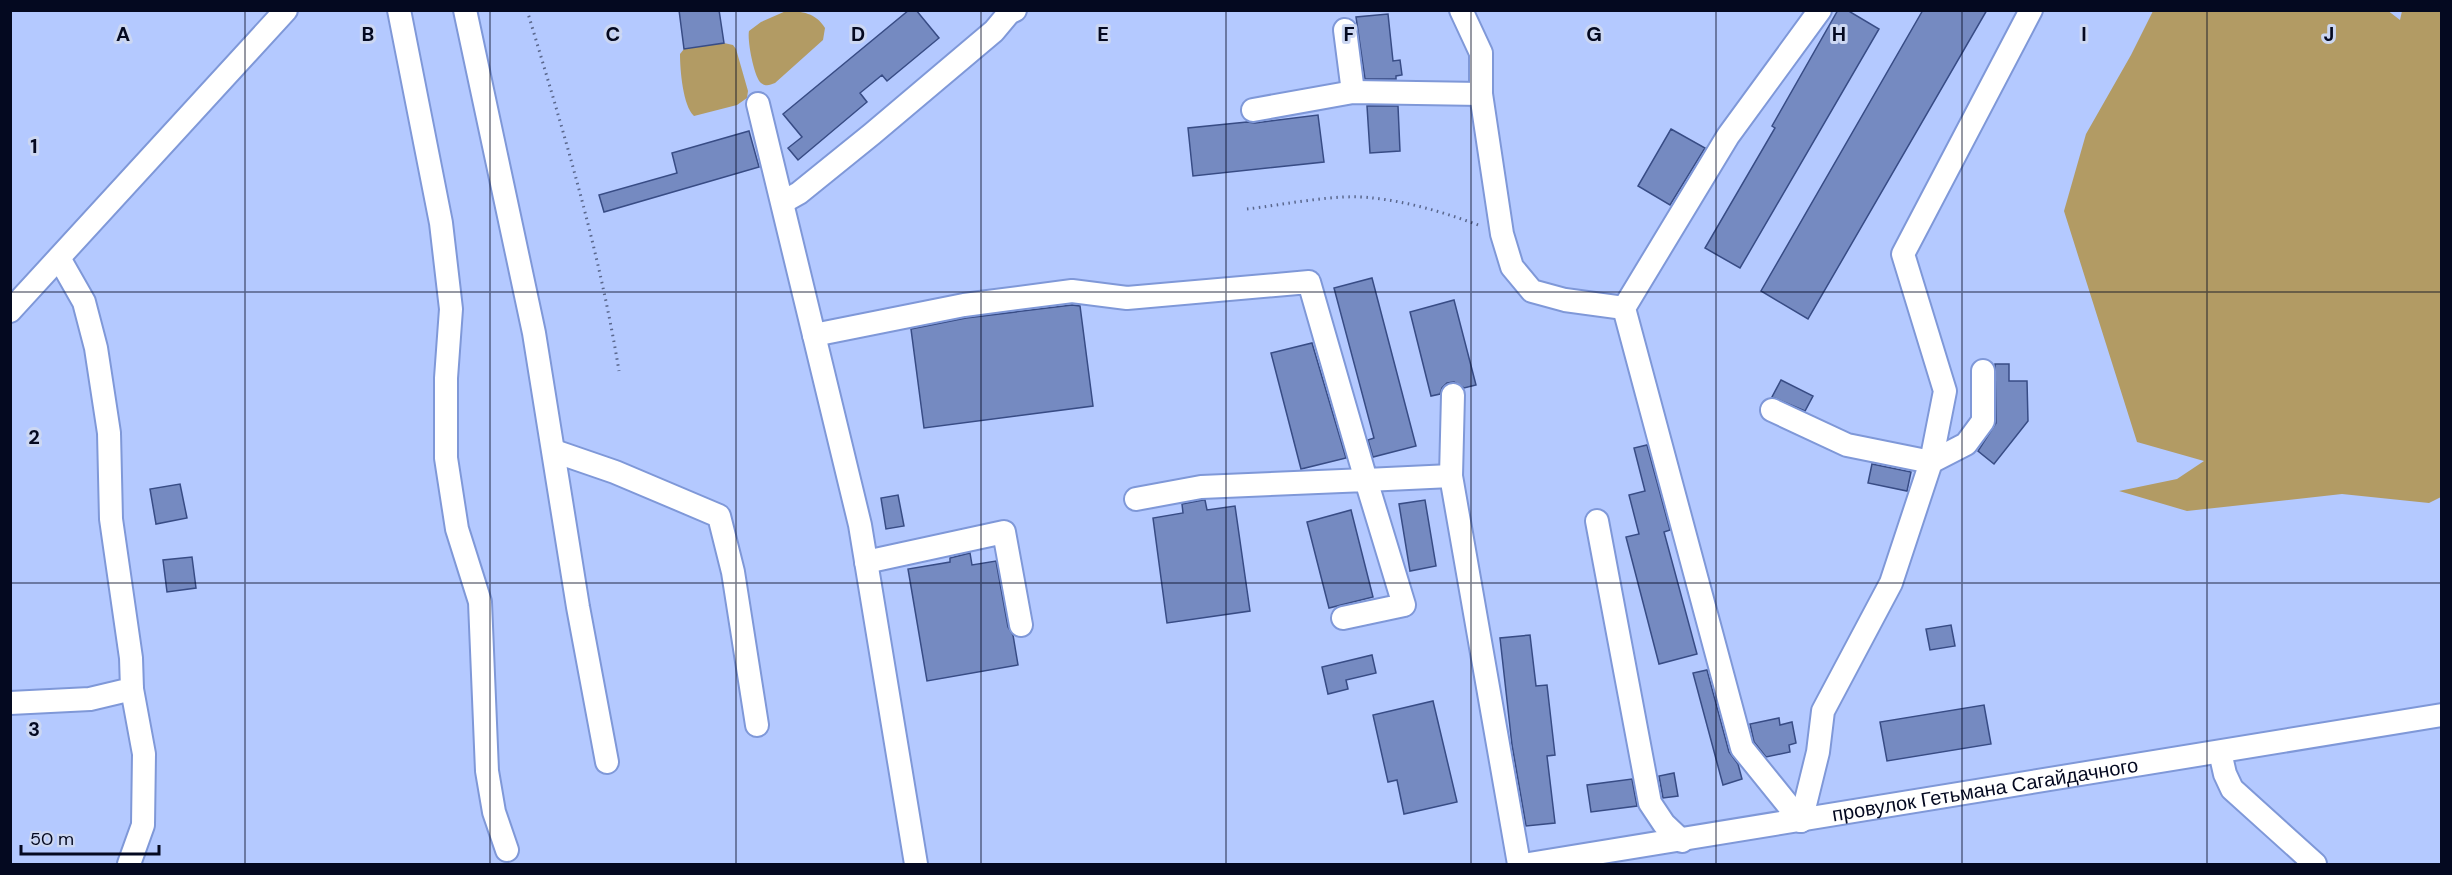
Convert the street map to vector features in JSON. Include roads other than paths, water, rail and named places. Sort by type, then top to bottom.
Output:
[{"type":"street","points":[[10,311],[286,10]]},
{"type":"street","points":[[399,10],[441,223],[451,309],[446,378],[446,458],[457,529],[480,602],[487,771],[494,812],[507,850]]},
{"type":"street","points":[[465,10],[534,333],[578,607],[607,762]]},
{"type":"street","points":[[783,202],[799,193],[872,134],[994,31],[1009,13],[1015,10]]},
{"type":"street","points":[[1461,10],[1481,53],[1480,94],[1502,234],[1512,267],[1532,291],[1565,300],[1624,308]]},
{"type":"street","points":[[1801,821],[1742,748],[1624,308],[1728,136],[1820,10]]},
{"type":"street","points":[[1801,821],[1818,752],[1823,711],[1891,583],[1931,462],[1945,391],[1903,254],[2031,10]]},
{"type":"street","points":[[1345,30],[1353,92]]},
{"type":"street","points":[[1253,110],[1353,92],[1480,94]]},
{"type":"street","points":[[758,104],[860,525],[916,864]]},
{"type":"street","points":[[59,258],[84,302],[96,348],[109,433],[111,519],[131,658],[132,689],[144,754],[143,825],[129,864]]},
{"type":"street","points":[[814,335],[964,304],[1072,291],[1127,298],[1309,282],[1404,605],[1343,618]]},
{"type":"street","points":[[1772,410],[1847,445],[1931,462],[1966,444],[1983,420],[1983,371]]},
{"type":"street","points":[[1453,395],[1452,476],[1519,864]]},
{"type":"street","points":[[554,450],[615,472],[719,516],[733,572],[757,725]]},
{"type":"street","points":[[1136,500],[1201,487],[1452,476]]},
{"type":"street","points":[[1597,522],[1650,803],[1664,824],[1682,841]]},
{"type":"street","points":[[866,562],[1004,532],[1021,625]]},
{"type":"street","points":[[10,704],[90,699],[132,689]]},
{"type":"street","name":"провулок Гетьмана Сагайдачного","points":[[1529,864],[1682,841],[2442,715]]},
{"type":"street","points":[[2220,752],[2225,774],[2232,789],[2315,864]]}]
